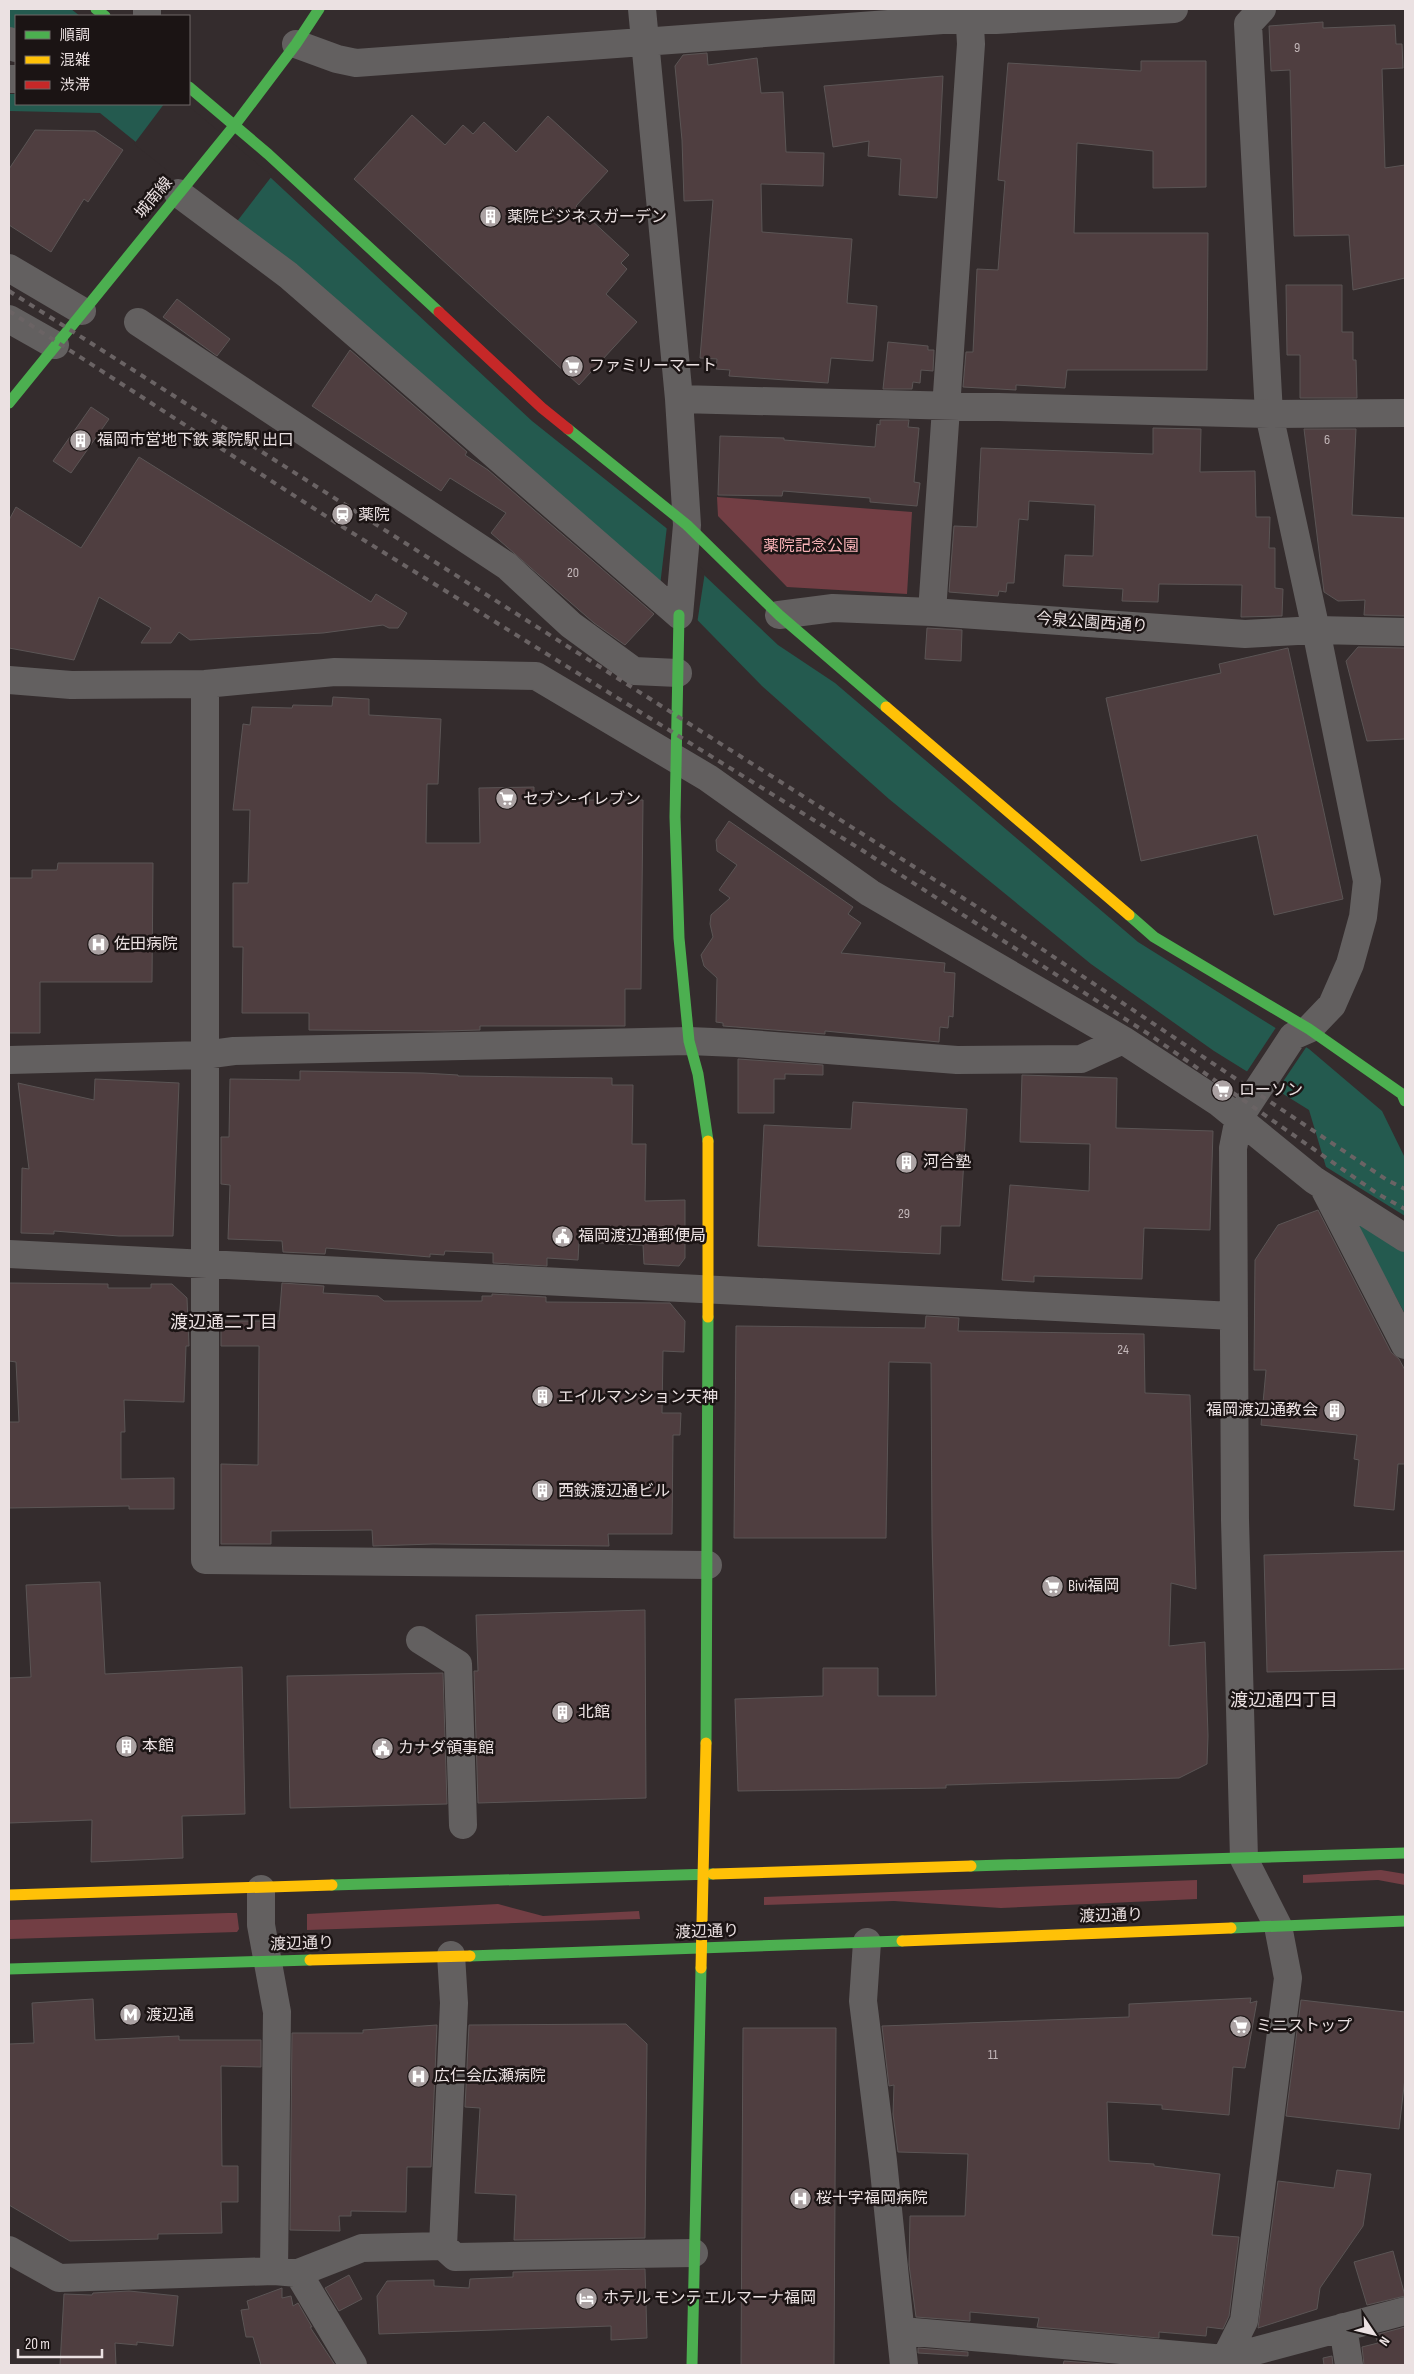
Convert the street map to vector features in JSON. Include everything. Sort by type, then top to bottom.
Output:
[{"type":"street","name":"城南線","points":[[9,403],[234,126],[296,44],[319,9]]},
{"type":"street","points":[[642,9],[680,399],[686,536],[679,613],[675,817],[678,938],[689,1042],[698,1074],[708,1141],[708,1565],[704,1876],[692,2365]]},
{"type":"street","points":[[296,44],[337,59],[356,63],[646,43],[970,14],[996,20],[1174,9]]},
{"type":"street","points":[[1223,2362],[1244,2321],[1288,1978],[1278,1926],[1244,1859],[1235,1528],[1233,1158],[1238,1118],[1301,1033],[1332,1005],[1350,964],[1363,917],[1367,882],[1316,630],[1269,414],[1248,24],[1262,9]]},
{"type":"street","points":[[932,612],[971,44],[970,14]]},
{"type":"street","points":[[190,88],[268,154],[542,408],[686,536],[1154,937],[1301,1033],[1404,1097]]},
{"type":"street","points":[[182,190],[288,275],[679,613]]},
{"type":"street","points":[[9,268],[82,311]]},
{"type":"street","points":[[9,319],[55,345]]},
{"type":"street","points":[[138,322],[507,566],[571,625],[634,671],[678,673]]},
{"type":"street","points":[[680,399],[1269,414],[1405,414]]},
{"type":"street","name":"今泉公園西通り","points":[[779,615],[833,608],[932,612],[1245,634],[1316,630],[1405,632]]},
{"type":"street","points":[[9,680],[71,685],[205,684],[335,672],[536,676],[708,778],[870,893],[1123,1040],[1218,1102],[1318,1182],[1405,1238]]},
{"type":"street","points":[[205,684],[203,1263],[205,1560],[708,1565]]},
{"type":"street","points":[[9,1060],[204,1055],[234,1051],[689,1042],[736,1042],[947,1059],[1081,1059],[1123,1040]]},
{"type":"street","points":[[1318,1182],[1405,1345]]},
{"type":"street","points":[[9,1254],[1234,1316]]},
{"type":"street","points":[[420,1640],[458,1664],[463,1825]]},
{"type":"street","points":[[9,1895],[704,1876],[1405,1853]]},
{"type":"street","points":[[261,1889],[261,1924],[277,2012],[286,2272],[353,2365]]},
{"type":"street","name":"渡辺通り","points":[[9,1969],[702,1949],[1405,1921]]},
{"type":"street","points":[[867,1942],[863,2001],[902,2331],[904,2365]]},
{"type":"street","points":[[443,2246],[454,2003],[451,1955]]},
{"type":"street","points":[[9,2250],[60,2278],[286,2272],[362,2248],[443,2246],[456,2257],[694,2253]]},
{"type":"street","points":[[902,2331],[1223,2362],[1405,2311]]},
{"type":"street","points":[[1343,2327],[1349,2365]]},
{"type":"green space","name":"薬院記念公園","points":[[717,497],[912,512],[907,594],[787,587],[718,516]]},
{"type":"green space","points":[[1381,1870],[1405,1874],[1405,1885],[1378,1880],[1303,1883],[1303,1875]]},
{"type":"green space","points":[[1197,1880],[1197,1899],[1001,1908],[894,1901],[764,1905],[764,1897]]},
{"type":"green space","points":[[498,1904],[543,1916],[639,1911],[640,1919],[307,1930],[307,1914]]},
{"type":"green space","points":[[237,1913],[239,1929],[237,1932],[9,1939],[9,1920]]},
{"type":"shaded area","points":[[9,9],[71,9],[79,15],[15,15],[15,35],[9,29]]},
{"type":"shaded area","points":[[9,94],[15,94],[15,105],[185,105],[271,178],[532,421],[670,531],[705,576],[778,645],[835,683],[1138,942],[1309,1049],[1382,1111],[1405,1158],[1405,1314],[1326,1167],[1309,1110],[1214,1051],[1091,964],[889,799],[762,686],[665,587],[236,223],[100,113],[9,111]]},
{"type":"pier","points":[[163,105],[187,105],[272,176],[235,224],[134,144]]},
{"type":"pier","points":[[667,526],[705,572],[697,624],[660,586]]},
{"type":"pier","points":[[1277,1026],[1307,1046],[1276,1092],[1246,1073]]},
{"type":"pier","points":[[1323,1165],[1405,1216],[1405,1248],[1348,1212]]},
{"type":"building","points":[[1323,22],[1323,28],[1395,25],[1396,44],[1402,44],[1403,68],[1382,69],[1385,168],[1405,165],[1405,278],[1353,290],[1349,235],[1294,236],[1290,70],[1271,71],[1269,26]]},
{"type":"building","points":[[707,53],[708,65],[757,58],[761,93],[783,92],[786,152],[824,153],[823,186],[761,184],[762,232],[852,239],[847,303],[877,306],[873,361],[831,358],[828,383],[729,376],[730,370],[716,369],[717,359],[700,358],[713,200],[684,201],[682,140],[675,66],[683,55]]},
{"type":"building","points":[[1141,61],[1206,61],[1206,187],[1153,188],[1153,151],[1077,143],[1074,233],[1208,233],[1207,370],[1067,370],[1065,388],[1016,385],[1016,390],[963,387],[966,352],[973,352],[977,269],[998,270],[1005,181],[998,180],[1008,63],[1141,71]]},
{"type":"building","points":[[943,76],[937,198],[899,195],[901,159],[868,156],[869,141],[833,147],[824,86]]},
{"type":"building","name":"薬院ビジネスガーデン","points":[[412,115],[445,145],[463,125],[473,134],[484,122],[516,152],[548,116],[608,171],[576,206],[629,255],[621,263],[627,269],[606,294],[637,322],[579,385],[354,179]]},
{"type":"building","points":[[35,130],[95,131],[123,150],[88,202],[84,199],[51,252],[9,225],[9,169]]},
{"type":"building","points":[[1286,285],[1342,285],[1342,332],[1353,332],[1353,360],[1356,360],[1357,398],[1300,398],[1300,355],[1287,355]]},
{"type":"building","points":[[177,299],[230,339],[217,356],[163,317]]},
{"type":"building","points":[[888,342],[928,346],[928,350],[934,350],[933,371],[921,370],[920,383],[913,382],[912,389],[883,389]]},
{"type":"building","points":[[350,350],[467,452],[465,455],[488,470],[654,614],[625,645],[594,623],[491,533],[506,513],[450,478],[441,491],[312,406]]},
{"type":"building","name":"福岡市営地下鉄 薬院駅 出口","points":[[91,407],[109,419],[71,473],[53,461]]},
{"type":"building","points":[[880,420],[909,420],[908,427],[919,428],[914,482],[920,483],[917,506],[870,502],[870,498],[783,491],[782,496],[718,495],[720,436],[784,438],[784,440],[875,447],[877,424],[880,425]]},
{"type":"building","points":[[1153,428],[1201,429],[1200,472],[1255,471],[1256,517],[1270,517],[1269,548],[1275,548],[1275,588],[1283,589],[1282,616],[1241,617],[1242,585],[1159,584],[1158,602],[1122,601],[1123,589],[1063,586],[1065,555],[1093,556],[1095,505],[1029,501],[1028,520],[1019,519],[1014,583],[1007,583],[1006,592],[999,591],[998,596],[949,592],[954,526],[977,527],[981,448],[1153,454]]},
{"type":"building","points":[[1304,429],[1356,429],[1352,515],[1405,518],[1405,616],[1364,615],[1365,600],[1338,601],[1324,592]]},
{"type":"building","points":[[139,457],[371,602],[376,594],[407,613],[402,622],[398,628],[389,628],[383,625],[323,633],[190,640],[179,632],[171,643],[141,643],[151,628],[99,597],[74,660],[9,648],[9,520],[16,507],[81,548]]},
{"type":"building","points":[[927,628],[962,630],[961,661],[925,659]]},
{"type":"building","points":[[1358,647],[1405,648],[1405,739],[1367,741],[1346,661]]},
{"type":"building","points":[[1288,648],[1343,899],[1274,915],[1257,835],[1141,861],[1106,698],[1221,673],[1219,664]]},
{"type":"building","points":[[333,697],[369,699],[369,715],[441,719],[438,784],[427,784],[426,843],[480,843],[479,788],[534,787],[534,800],[643,800],[641,989],[625,989],[625,1026],[480,1026],[480,1030],[444,1031],[309,1030],[309,1013],[242,1013],[243,947],[233,947],[233,883],[248,883],[250,810],[233,810],[243,724],[250,725],[252,707],[332,706]]},
{"type":"building","points":[[729,821],[853,907],[848,914],[861,923],[841,953],[945,963],[944,972],[955,973],[953,1017],[949,1016],[948,1028],[940,1027],[939,1042],[825,1031],[825,1034],[723,1026],[723,1023],[716,1022],[717,978],[704,966],[701,955],[713,937],[710,924],[711,915],[730,898],[719,890],[737,865],[717,851],[716,840]]},
{"type":"building","points":[[58,863],[153,863],[152,982],[40,982],[40,1033],[9,1033],[9,878],[32,878],[32,870],[57,870]]},
{"type":"building","points":[[738,1059],[823,1065],[823,1075],[785,1074],[785,1079],[774,1079],[774,1113],[738,1113]]},
{"type":"building","points":[[300,1071],[612,1078],[612,1085],[633,1085],[632,1144],[646,1144],[645,1201],[685,1200],[685,1258],[679,1266],[644,1264],[643,1245],[579,1242],[578,1260],[547,1258],[547,1266],[493,1263],[493,1253],[445,1251],[444,1255],[430,1254],[430,1257],[326,1248],[325,1254],[283,1252],[282,1241],[228,1239],[230,1185],[221,1184],[221,1137],[229,1137],[230,1079],[300,1080]]},
{"type":"building","points":[[1022,1075],[1117,1078],[1116,1128],[1213,1131],[1210,1230],[1144,1228],[1142,1279],[1034,1276],[1034,1282],[1002,1280],[1010,1185],[1089,1191],[1090,1144],[1020,1142]]},
{"type":"building","points":[[95,1079],[179,1083],[173,1236],[119,1236],[54,1231],[54,1234],[21,1233],[22,1168],[29,1169],[18,1083],[94,1100]]},
{"type":"building","points":[[853,1102],[967,1109],[960,1226],[941,1226],[940,1254],[758,1246],[764,1125],[851,1129]]},
{"type":"building","points":[[1318,1210],[1391,1352],[1399,1359],[1405,1370],[1405,1464],[1398,1464],[1394,1510],[1354,1506],[1359,1460],[1354,1459],[1357,1435],[1261,1425],[1266,1370],[1254,1370],[1255,1260],[1278,1225]]},
{"type":"building","points":[[9,1283],[108,1284],[108,1288],[151,1288],[151,1284],[172,1284],[187,1298],[189,1346],[186,1346],[184,1402],[124,1400],[125,1432],[121,1432],[121,1479],[174,1478],[174,1509],[129,1509],[129,1506],[9,1508],[9,1422],[19,1422],[16,1362],[9,1361]]},
{"type":"building","points":[[282,1283],[324,1286],[323,1293],[378,1296],[384,1301],[482,1301],[482,1296],[492,1296],[492,1294],[546,1297],[546,1302],[670,1303],[685,1321],[684,1352],[663,1351],[662,1413],[681,1413],[680,1435],[673,1435],[672,1534],[608,1534],[609,1546],[433,1544],[373,1546],[372,1530],[271,1531],[271,1544],[221,1544],[221,1464],[258,1465],[259,1346],[221,1346],[221,1321],[279,1321]]},
{"type":"building","points":[[926,1316],[959,1318],[958,1331],[1144,1334],[1145,1393],[1190,1395],[1196,1589],[1171,1583],[1169,1646],[1205,1642],[1207,1764],[1179,1778],[946,1785],[946,1788],[738,1791],[735,1699],[823,1696],[823,1668],[878,1668],[878,1696],[936,1696],[932,1536],[931,1363],[889,1362],[886,1538],[734,1538],[736,1326],[925,1328]]},
{"type":"building","points":[[1405,1551],[1405,1669],[1267,1672],[1264,1555]]},
{"type":"building","name":"本館","points":[[100,1582],[105,1674],[242,1667],[245,1814],[182,1816],[183,1858],[91,1862],[92,1820],[9,1823],[9,1678],[31,1677],[26,1585]]},
{"type":"building","name":"北館","points":[[645,1610],[646,1798],[478,1803],[474,1671],[478,1671],[476,1615]]},
{"type":"building","points":[[443,1673],[447,1804],[290,1808],[287,1676]]},
{"type":"building","points":[[1251,1998],[1250,2003],[1257,2001],[1245,2068],[1233,2067],[1229,2115],[1162,2109],[1162,2105],[1107,2102],[1109,2161],[1154,2164],[1154,2166],[1220,2174],[1212,2235],[1239,2237],[1229,2316],[1223,2329],[1207,2327],[1206,2336],[1159,2332],[1159,2338],[1037,2327],[1039,2318],[970,2312],[970,2321],[916,2317],[909,2265],[910,2216],[965,2216],[968,2154],[898,2152],[893,2114],[894,2085],[889,2086],[882,2026],[1129,2017],[1129,2004]]},
{"type":"building","points":[[93,1999],[95,2040],[179,2036],[179,2040],[261,2040],[261,2067],[221,2066],[222,2166],[238,2166],[238,2202],[221,2202],[222,2233],[158,2234],[158,2239],[70,2241],[9,2205],[9,2044],[34,2043],[32,2003]]},
{"type":"building","points":[[1301,2000],[1405,2012],[1405,2078],[1399,2129],[1286,2116]]},
{"type":"building","points":[[626,2024],[647,2044],[645,2238],[514,2240],[516,2195],[475,2193],[480,2108],[465,2107],[469,2025]]},
{"type":"building","points":[[437,2025],[431,2167],[407,2167],[406,2212],[351,2211],[351,2216],[339,2216],[340,2231],[290,2230],[292,2033],[363,2033],[363,2030]]},
{"type":"building","name":"桜十字福岡病院","points":[[743,2028],[836,2028],[834,2365],[741,2365]]},
{"type":"building","points":[[1337,2170],[1371,2174],[1363,2226],[1320,2288],[1317,2309],[1258,2328],[1278,2181],[1334,2188]]},
{"type":"building","points":[[1393,2251],[1405,2296],[1367,2305],[1354,2262]]},
{"type":"building","name":"ホテル モンテ エルマーナ福岡","points":[[645,2269],[647,2338],[611,2340],[611,2326],[379,2334],[377,2296],[387,2281],[434,2280],[434,2286],[469,2288],[470,2279],[513,2277],[513,2272]]},
{"type":"building","points":[[349,2275],[362,2299],[339,2311],[325,2288]]},
{"type":"building","points":[[282,2288],[282,2298],[291,2296],[293,2306],[298,2303],[312,2327],[310,2327],[335,2365],[261,2365],[253,2337],[246,2337],[241,2310],[249,2309],[247,2301]]},
{"type":"building","points":[[129,2291],[178,2296],[173,2346],[137,2342],[137,2345],[115,2343],[116,2365],[60,2365],[64,2294],[92,2295],[93,2293]]},
{"type":"building","points":[[1405,2327],[1405,2365],[1364,2365],[1362,2347],[1378,2343],[1375,2335]]},
{"type":"building","points":[[918,2348],[968,2352],[968,2356],[918,2353]]},
{"type":"building","points":[[1332,2356],[1333,2365],[1324,2365],[1323,2358]]},
{"type":"building","points":[[1064,2361],[1116,2365],[1063,2365]]},
{"type":"railway","points":[[9,291],[1015,931],[1387,1180],[1405,1189]]},
{"type":"railway","points":[[9,311],[338,524],[865,852],[1150,1035],[1378,1194],[1405,1209]]},
{"type":"traffic: fast","points":[[96,9],[104,15]]},
{"type":"traffic: fast","points":[[9,403],[234,126],[296,44],[319,9]]},
{"type":"traffic: fast","points":[[190,88],[268,154],[439,312]]},
{"type":"traffic: fast","points":[[568,429],[687,525],[779,615],[886,707]]},
{"type":"traffic: fast","points":[[679,615],[675,817],[679,938],[689,1041],[698,1074],[708,1141]]},
{"type":"traffic: fast","points":[[1129,915],[1154,937],[1309,1029],[1402,1094],[1405,1101]]},
{"type":"traffic: fast","points":[[706,1743],[708,1317]]},
{"type":"traffic: fast","points":[[971,1866],[1405,1853]]},
{"type":"traffic: fast","points":[[332,1885],[713,1874]]},
{"type":"traffic: fast","points":[[1231,1928],[1405,1921]]},
{"type":"traffic: fast","points":[[470,1956],[902,1941]]},
{"type":"traffic: fast","points":[[9,1969],[310,1960]]},
{"type":"traffic: fast","points":[[692,2365],[701,1968]]},
{"type":"traffic: slow","points":[[886,707],[1129,915]]},
{"type":"traffic: slow","points":[[708,1141],[708,1317]]},
{"type":"traffic: slow","points":[[701,1968],[706,1743]]},
{"type":"traffic: slow","points":[[713,1874],[971,1866]]},
{"type":"traffic: slow","points":[[9,1895],[332,1885]]},
{"type":"traffic: slow","points":[[902,1941],[1231,1928]]},
{"type":"traffic: slow","points":[[310,1960],[470,1956]]},
{"type":"traffic: jam","points":[[439,312],[542,408],[568,429]]},
{"type":"place","name":"薬院ビジネスガーデン","points":[[491,217]]},
{"type":"place","name":"ファミリーマート","points":[[573,366]]},
{"type":"place","name":"福岡市営地下鉄 薬院駅 出口","points":[[81,440]]},
{"type":"place","name":"薬院","points":[[342,515]]},
{"type":"place","name":"セブン-イレブン","points":[[507,799]]},
{"type":"place","name":"佐田病院","points":[[98,944]]},
{"type":"place","name":"ローソン","points":[[1223,1090]]},
{"type":"place","name":"河合塾","points":[[907,1162]]},
{"type":"place","name":"福岡渡辺通郵便局","points":[[562,1236]]},
{"type":"place","name":"エイルマンション天神","points":[[542,1397]]},
{"type":"place","name":"福岡渡辺通教会","points":[[1334,1410]]},
{"type":"place","name":"西鉄渡辺通ビル","points":[[542,1491]]},
{"type":"place","name":"Bivi福岡","points":[[1052,1586]]},
{"type":"place","name":"北館","points":[[562,1712]]},
{"type":"place","name":"本館","points":[[126,1746]]},
{"type":"place","name":"カナダ領事館","points":[[382,1748]]},
{"type":"place","name":"渡辺通","points":[[130,2015]]},
{"type":"place","name":"ミニストップ","points":[[1240,2026]]},
{"type":"place","name":"広仁会広瀬病院","points":[[418,2076]]},
{"type":"place","name":"桜十字福岡病院","points":[[800,2198]]},
{"type":"place","name":"ホテル モンテ エルマーナ福岡","points":[[587,2298]]},
{"type":"district","name":"渡辺通二丁目","points":[[224,1322]]},
{"type":"district","name":"渡辺通四丁目","points":[[1284,1700]]}]
